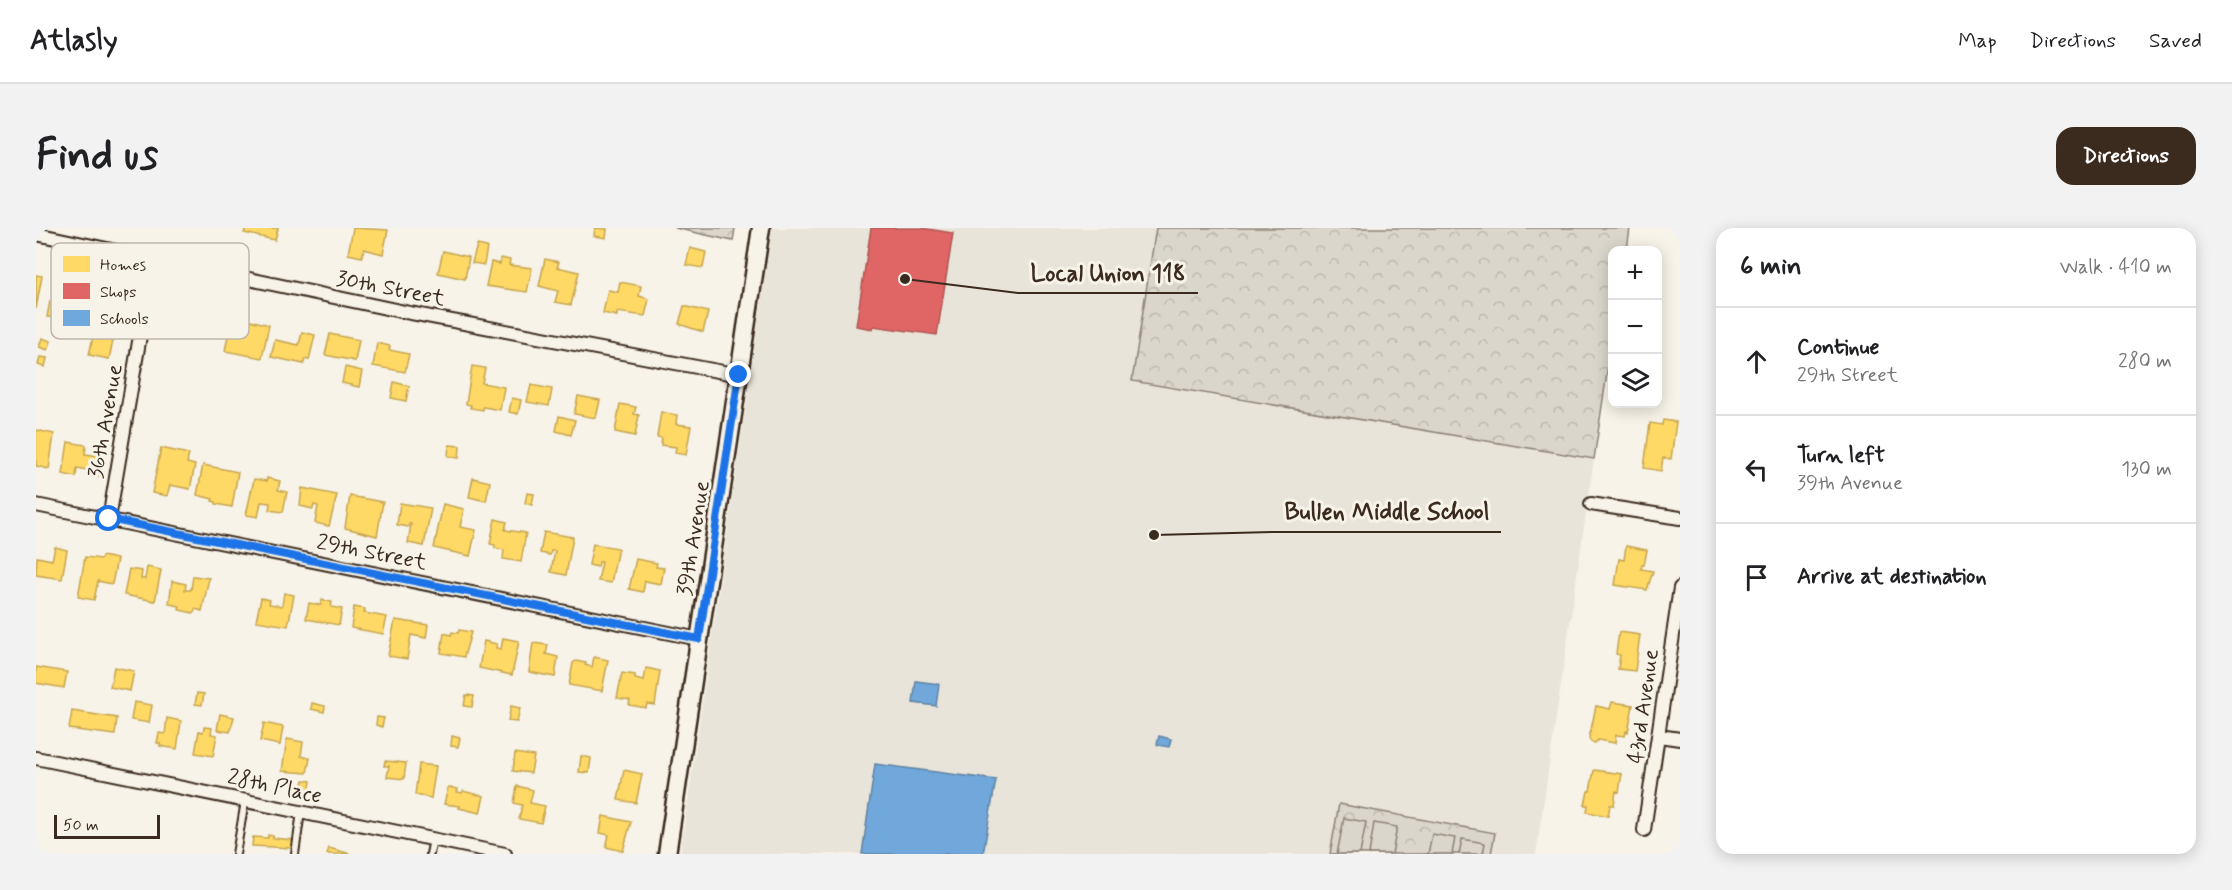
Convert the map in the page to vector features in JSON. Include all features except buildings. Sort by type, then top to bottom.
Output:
[{"type":"street","name":"39th Avenue","points":[[667,854],[761,228]]},
{"type":"street","name":"30th Street","points":[[36,234],[78,243]]},
{"type":"street","name":"30th Street","points":[[249,279],[405,312],[739,375]]},
{"type":"street","name":"36th Avenue","points":[[109,519],[139,339]]},
{"type":"street","points":[[1591,504],[1680,518]]},
{"type":"street","name":"29th Street","points":[[36,506],[699,639]]},
{"type":"street","name":"43rd Avenue","points":[[1644,830],[1680,588]]},
{"type":"street","points":[[1659,736],[1680,739]]},
{"type":"street","name":"28th Place","points":[[36,758],[505,854]]},
{"type":"lane","points":[[236,854],[245,800]]},
{"type":"lane","points":[[295,854],[301,812]]},
{"type":"lane","points":[[430,854],[433,839]]},
{"type":"shaded area","points":[[772,228],[1156,228],[1132,381],[1594,459],[1536,854],[680,854]]},
{"type":"green space","points":[[675,228],[735,228],[733,241]]},
{"type":"green space","points":[[1156,228],[1630,228],[1628,246],[1608,246],[1608,366],[1594,459],[1132,381]]},
{"type":"green space","points":[[1339,804],[1495,833],[1491,854],[1330,854]]},
{"type":"green space","points":[[1344,818],[1366,822],[1360,854],[1337,854]]},
{"type":"green space","points":[[1374,823],[1397,827],[1392,854],[1369,854]]},
{"type":"green space","points":[[1432,834],[1455,838],[1452,854],[1428,854]]},
{"type":"green space","points":[[1462,839],[1485,843],[1483,854],[1459,854]]},
{"type":"place","name":"Local Union 118","points":[[905,279]]},
{"type":"place","name":"Bullen Middle School","points":[[1154,535]]},
{"type":"route","points":[[109,519],[699,639],[739,375]]}]
